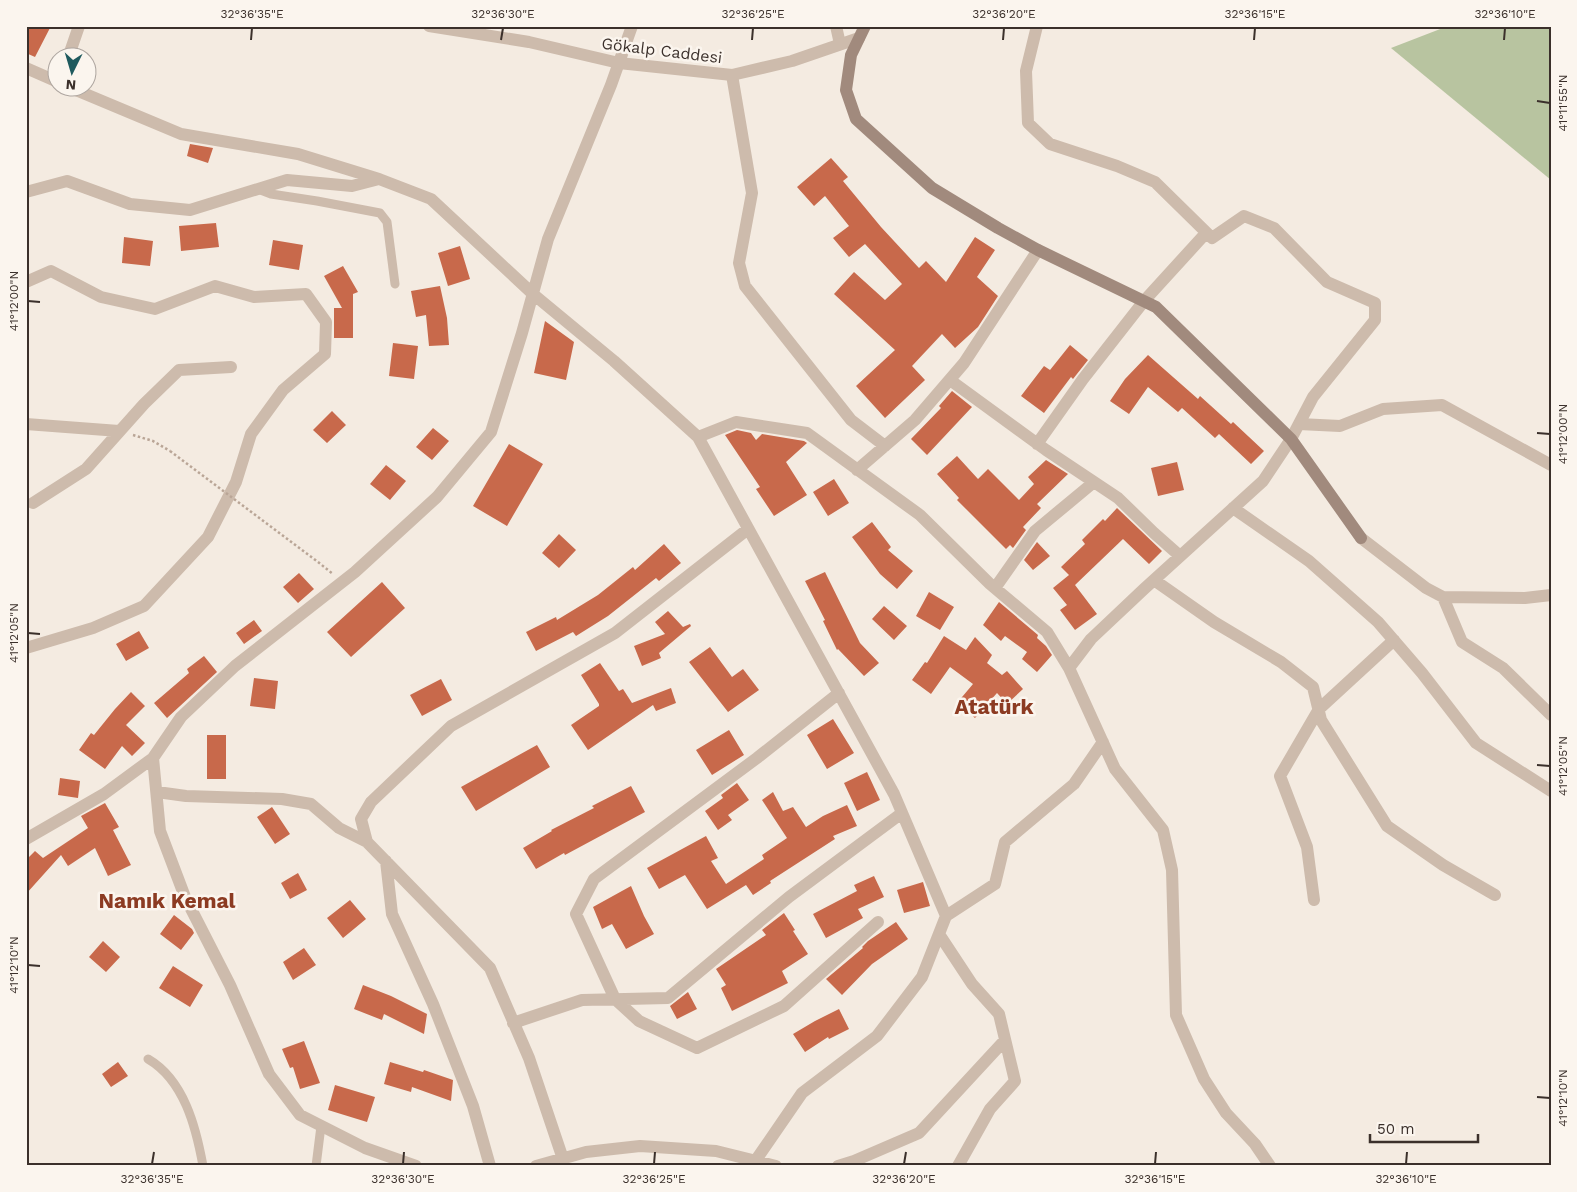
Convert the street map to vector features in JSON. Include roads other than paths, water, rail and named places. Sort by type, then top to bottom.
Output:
[{"type":"main road","points":[[862,32],[850,56],[846,90],[856,119],[932,188],[1038,250],[1156,307],[1291,439],[1361,538]]},
{"type":"street","points":[[71,48],[79,26]]},
{"type":"street","points":[[26,839],[104,794],[153,758],[181,717],[235,666],[342,582],[437,497],[492,432],[548,239],[632,26]]},
{"type":"street","points":[[836,26],[840,44]]},
{"type":"street","points":[[1037,26],[1026,71],[1028,123],[1050,144],[1117,166],[1155,182],[1212,238],[1244,216],[1274,228],[1327,282],[1375,303],[1375,320],[1313,397],[1291,439],[1264,481],[1180,556],[1092,639],[1070,668]]},
{"type":"street","name":"Gökalp Caddesi","points":[[436,27],[529,42],[619,63],[732,75],[792,61],[840,44],[862,32]]},
{"type":"street","points":[[26,68],[48,78]]},
{"type":"street","points":[[732,75],[752,193],[739,263],[745,286],[851,420],[885,446]]},
{"type":"street","points":[[95,98],[181,134],[298,154],[379,179],[431,198],[533,294],[614,360],[698,437],[894,794],[946,916]]},
{"type":"street","points":[[26,192],[67,181],[130,204],[190,210],[287,180],[352,186],[379,179]]},
{"type":"street","points":[[1038,444],[1083,379],[1144,300],[1206,233]]},
{"type":"street","points":[[857,470],[915,420],[964,363],[1038,250]]},
{"type":"street","points":[[26,282],[51,271],[101,297],[155,309],[215,286],[254,297],[306,294],[326,322],[326,354],[283,390],[251,434],[236,482],[208,537],[144,606],[93,628],[26,648]]},
{"type":"street","points":[[33,503],[86,469],[144,404],[179,370],[230,367]]},
{"type":"street","points":[[950,380],[1038,444],[1118,498],[1154,534],[1180,556]]},
{"type":"street","points":[[1299,424],[1340,426],[1383,409],[1442,405],[1551,465]]},
{"type":"street","points":[[698,437],[736,422],[807,433],[920,515],[995,588],[1047,632],[1070,668],[1115,769],[1163,830],[1172,870],[1176,1015],[1204,1079],[1226,1113],[1255,1144],[1270,1166]]},
{"type":"street","points":[[26,424],[119,431]]},
{"type":"street","points":[[995,588],[1035,531],[1094,482]]},
{"type":"street","points":[[1233,508],[1309,561],[1378,622],[1422,672],[1476,742],[1551,791]]},
{"type":"street","points":[[367,842],[361,819],[372,802],[452,726],[615,633],[748,529]]},
{"type":"street","points":[[1361,538],[1426,588],[1443,597],[1525,598],[1551,595]]},
{"type":"street","points":[[1154,580],[1214,622],[1281,662],[1314,687],[1321,720],[1387,826],[1443,865],[1495,894]]},
{"type":"street","points":[[1443,597],[1462,642],[1503,668],[1551,716]]},
{"type":"street","points":[[1314,900],[1307,847],[1280,776],[1319,709],[1394,640]]},
{"type":"street","points":[[839,693],[757,758],[594,878],[576,914],[615,999],[639,1021],[697,1048],[784,1006],[878,922]]},
{"type":"street","points":[[758,1163],[802,1093],[877,1036],[922,977],[946,916],[995,884],[1005,842],[1074,784],[1103,742]]},
{"type":"street","points":[[153,758],[160,830],[185,897],[230,985],[269,1074],[300,1116],[365,1148],[416,1166]]},
{"type":"street","points":[[157,792],[206,797],[282,799],[311,804],[339,828],[367,842],[490,968],[528,1058],[563,1158]]},
{"type":"street","points":[[513,1023],[582,1000],[668,998],[789,898],[902,813]]},
{"type":"street","points":[[386,861],[392,914],[432,1004],[473,1106],[490,1166]]},
{"type":"street","points":[[939,934],[972,984],[999,1014],[1014,1081],[990,1109],[958,1166]]},
{"type":"street","points":[[838,1166],[919,1133],[1005,1040]]},
{"type":"street","points":[[536,1166],[586,1152],[640,1146],[716,1151],[776,1166]]},
{"type":"lane","points":[[258,189],[271,194],[318,200],[380,213],[387,222],[395,284]]},
{"type":"lane","points":[[148,1059],[164,1070],[182,1097],[199,1146],[202,1166]]},
{"type":"lane","points":[[316,1166],[321,1126]]},
{"type":"district","name":"Atatürk","points":[[994,707]]},
{"type":"district","name":"Namık Kemal","points":[[167,901]]}]
